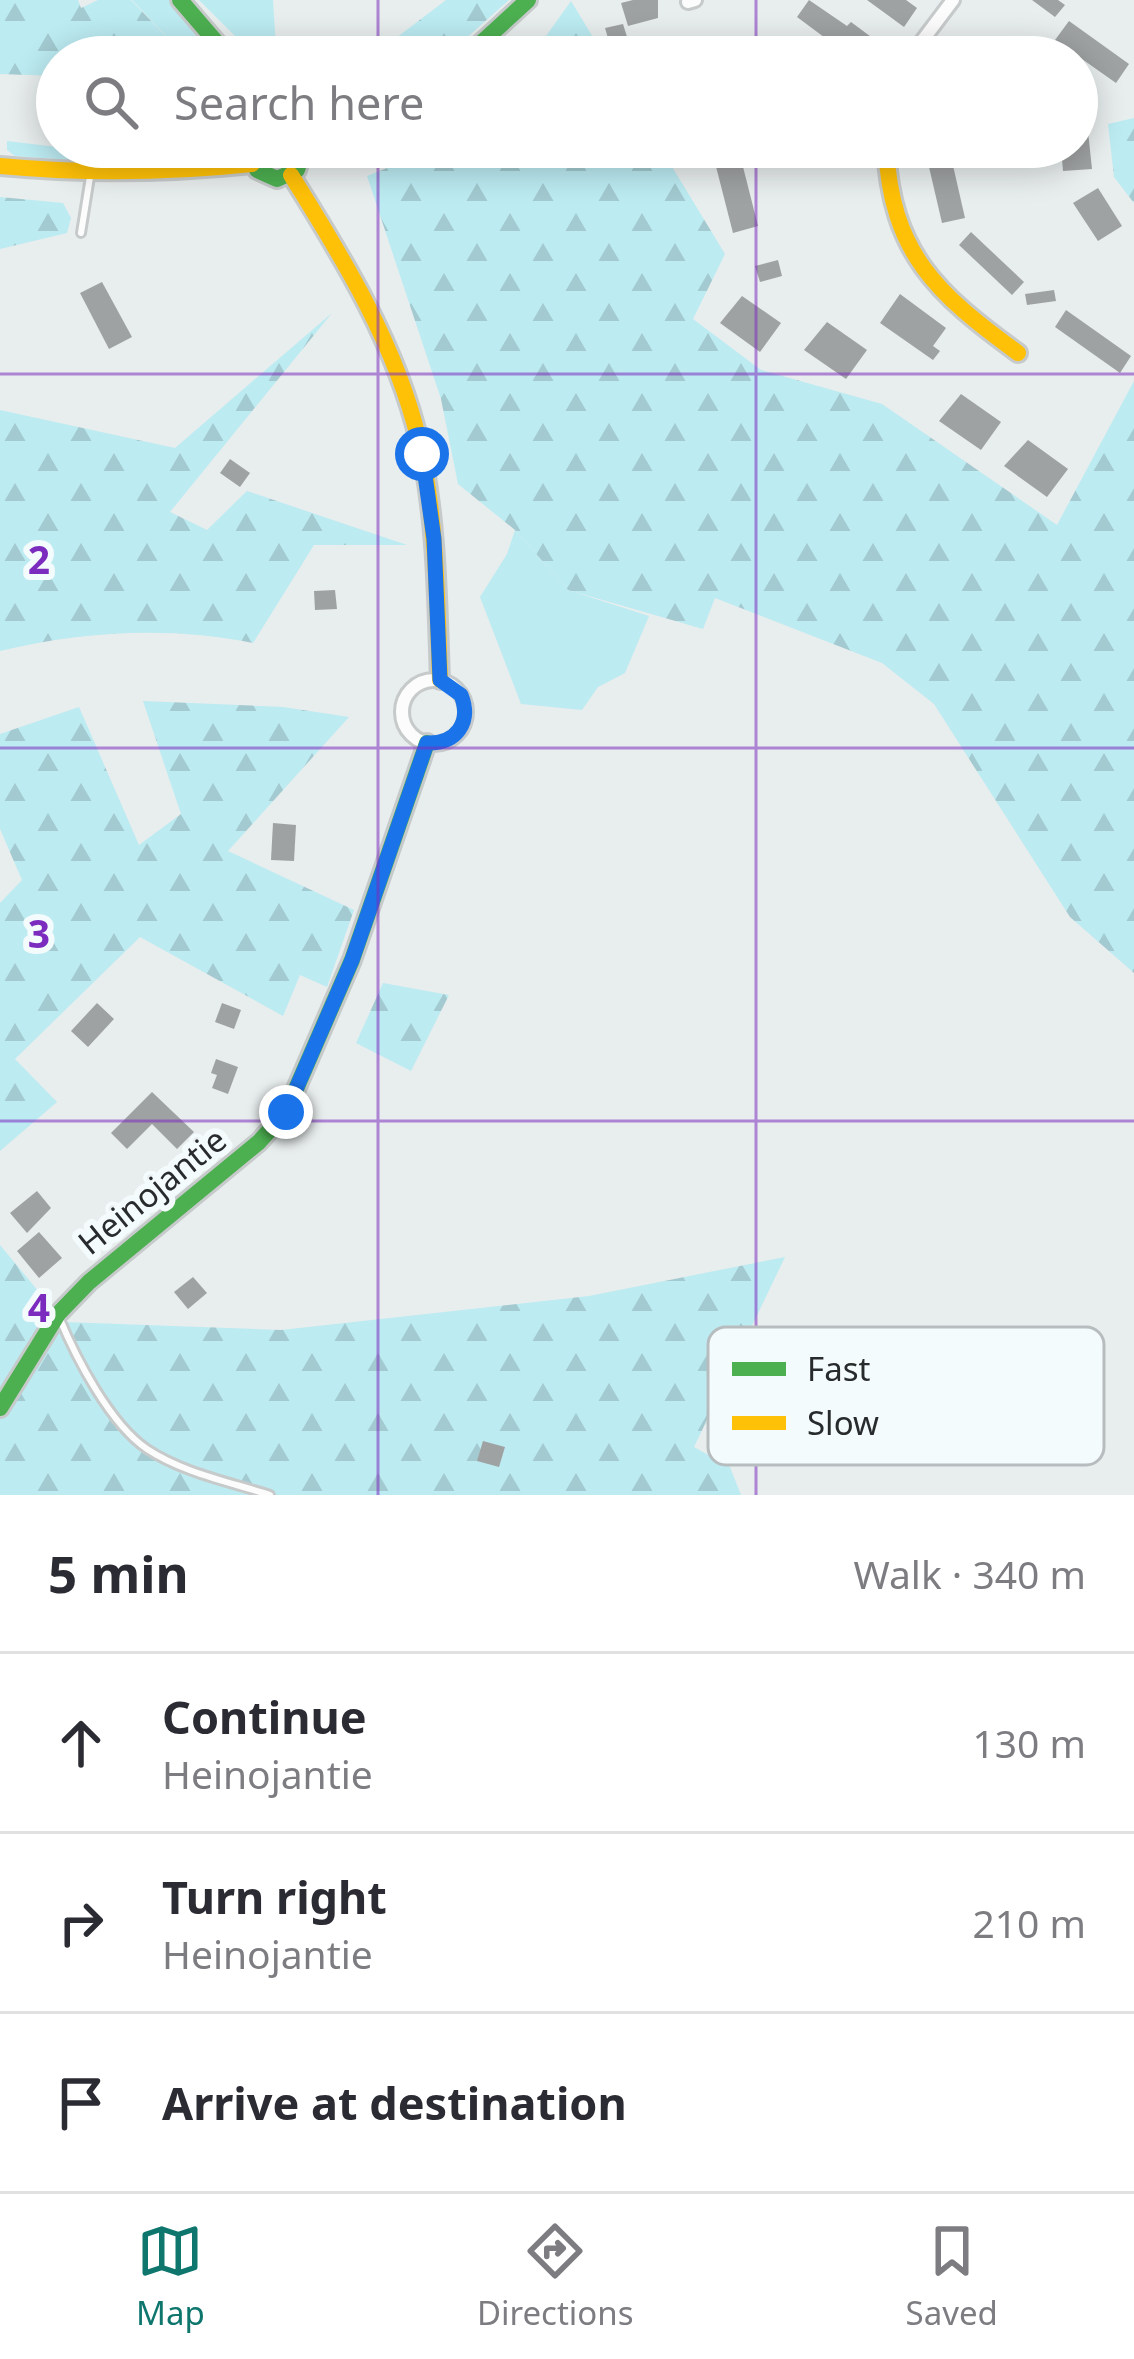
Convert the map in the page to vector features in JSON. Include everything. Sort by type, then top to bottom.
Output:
[{"type":"street","points":[[180,0],[211,36]]},
{"type":"street","points":[[489,36],[528,0]]},
{"type":"street","points":[[926,36],[953,0]]},
{"type":"street","points":[[0,166],[90,174],[168,173],[191,168]]},
{"type":"street","points":[[261,168],[269,178],[291,175],[298,168]]},
{"type":"street","points":[[888,168],[891,204],[913,256],[954,305],[1018,353]]},
{"type":"street","points":[[291,175],[361,292],[409,406],[422,454],[434,539],[440,680]]},
{"type":"street","points":[[440,680],[461,695],[466,716],[448,741],[427,743],[417,740],[404,724],[402,703],[414,686],[440,680]]},
{"type":"street","name":"Heinojantie","points":[[0,1408],[58,1314],[88,1282],[259,1142],[286,1112],[352,960],[427,743]]},
{"type":"lane","points":[[81,233],[90,174]]},
{"type":"lane","points":[[58,1314],[75,1356],[136,1441],[169,1461],[271,1495]]},
{"type":"green space","points":[[0,0],[78,0],[81,8],[98,0],[131,0],[166,36],[36,36],[36,75],[0,74]]},
{"type":"green space","points":[[132,0],[169,0],[199,36],[166,36]]},
{"type":"green space","points":[[199,0],[273,0],[275,36],[235,36]]},
{"type":"green space","points":[[446,0],[509,0],[469,36],[399,36]]},
{"type":"green space","points":[[571,1],[592,36],[546,36]]},
{"type":"green space","points":[[1134,118],[1134,203],[1114,177],[1108,124]]},
{"type":"green space","points":[[7,141],[36,144],[36,158],[15,156],[7,150]]},
{"type":"green space","points":[[387,168],[673,168],[725,254],[693,319],[761,370],[882,404],[1057,525],[1134,381],[1134,973],[1070,917],[934,704],[882,663],[715,598],[703,629],[568,590],[515,530],[458,484],[441,399],[367,176]]},
{"type":"green space","points":[[0,197],[63,203],[71,218],[67,233],[0,249]]},
{"type":"green space","points":[[332,313],[170,512],[207,530],[247,491],[407,545],[314,545],[253,643],[190,634],[126,633],[0,651],[0,410],[175,448]]},
{"type":"green space","points":[[515,530],[568,590],[649,616],[625,673],[598,687],[582,710],[521,704],[480,597],[507,554]]},
{"type":"green space","points":[[143,701],[283,707],[349,717],[228,851],[354,910],[327,987],[300,975],[283,1016],[140,937],[15,1059],[57,1102],[0,1151],[0,903],[22,880],[0,829],[0,734],[79,707],[139,845],[181,814]]},
{"type":"green space","points":[[383,983],[449,995],[411,1071],[356,1043]]},
{"type":"green space","points":[[0,1245],[64,1322],[281,1330],[589,1296],[785,1257],[751,1327],[708,1327],[708,1418],[694,1447],[708,1455],[708,1465],[730,1467],[741,1495],[0,1495]]},
{"type":"building","points":[[658,0],[658,18],[628,26],[621,3]]},
{"type":"building","points":[[809,0],[870,36],[823,36],[797,17]]},
{"type":"building","points":[[867,0],[906,0],[917,8],[904,27]]},
{"type":"building","points":[[1032,0],[1058,0],[1065,5],[1055,17]]},
{"type":"building","points":[[1069,21],[1090,36],[1058,36]]},
{"type":"building","points":[[623,24],[627,36],[607,36],[605,28]]},
{"type":"building","points":[[1098,42],[1129,64],[1116,83],[1098,70]]},
{"type":"building","points":[[716,168],[743,168],[758,226],[733,233]]},
{"type":"building","points":[[929,168],[954,168],[965,218],[942,223]]},
{"type":"building","points":[[1098,188],[1122,226],[1098,241],[1073,203]]},
{"type":"building","points":[[971,232],[1024,282],[1012,295],[959,245]]},
{"type":"building","points":[[778,260],[782,276],[760,282],[755,266]]},
{"type":"building","points":[[102,282],[132,337],[109,349],[80,293]]},
{"type":"building","points":[[1054,290],[1056,301],[1027,305],[1025,294]]},
{"type":"building","points":[[900,294],[946,328],[933,346],[940,351],[933,360],[880,323]]},
{"type":"building","points":[[742,296],[781,323],[760,352],[720,323]]},
{"type":"building","points":[[1066,310],[1131,356],[1120,373],[1055,327]]},
{"type":"building","points":[[827,322],[867,350],[846,379],[804,350]]},
{"type":"building","points":[[961,394],[1001,422],[981,450],[939,421]]},
{"type":"building","points":[[1028,440],[1068,469],[1047,497],[1004,466]]},
{"type":"building","points":[[230,459],[250,473],[240,487],[220,473]]},
{"type":"building","points":[[335,590],[337,609],[315,610],[314,591]]},
{"type":"building","points":[[273,823],[296,825],[294,861],[271,860]]},
{"type":"building","points":[[97,1003],[114,1019],[88,1047],[71,1031]]},
{"type":"building","points":[[222,1003],[241,1010],[234,1029],[215,1022]]},
{"type":"building","points":[[216,1059],[238,1067],[228,1094],[212,1088]]},
{"type":"building","points":[[152,1092],[194,1132],[177,1149],[152,1124],[127,1149],[111,1133]]},
{"type":"building","points":[[37,1191],[51,1208],[27,1233],[10,1213]]},
{"type":"building","points":[[39,1232],[62,1258],[39,1278],[17,1251]]},
{"type":"building","points":[[193,1277],[207,1293],[188,1309],[174,1292]]},
{"type":"building","points":[[483,1441],[505,1447],[499,1467],[477,1461]]},
{"type":"traffic: fast","points":[[180,0],[211,36]]},
{"type":"traffic: fast","points":[[489,36],[528,0]]},
{"type":"traffic: fast","points":[[256,168],[277,179],[298,168]]},
{"type":"traffic: fast","points":[[0,1408],[58,1314],[89,1282],[259,1142],[286,1112],[352,960],[427,743]]},
{"type":"traffic: slow","points":[[0,166],[126,171],[201,168]]},
{"type":"traffic: slow","points":[[888,168],[897,216],[924,268],[964,311],[1018,353]]},
{"type":"traffic: slow","points":[[291,175],[366,303],[409,405],[429,500],[440,680]]},
{"type":"route","points":[[286,1112],[352,960],[427,743],[448,741],[466,716],[461,695],[440,680],[434,539],[422,454]]}]
